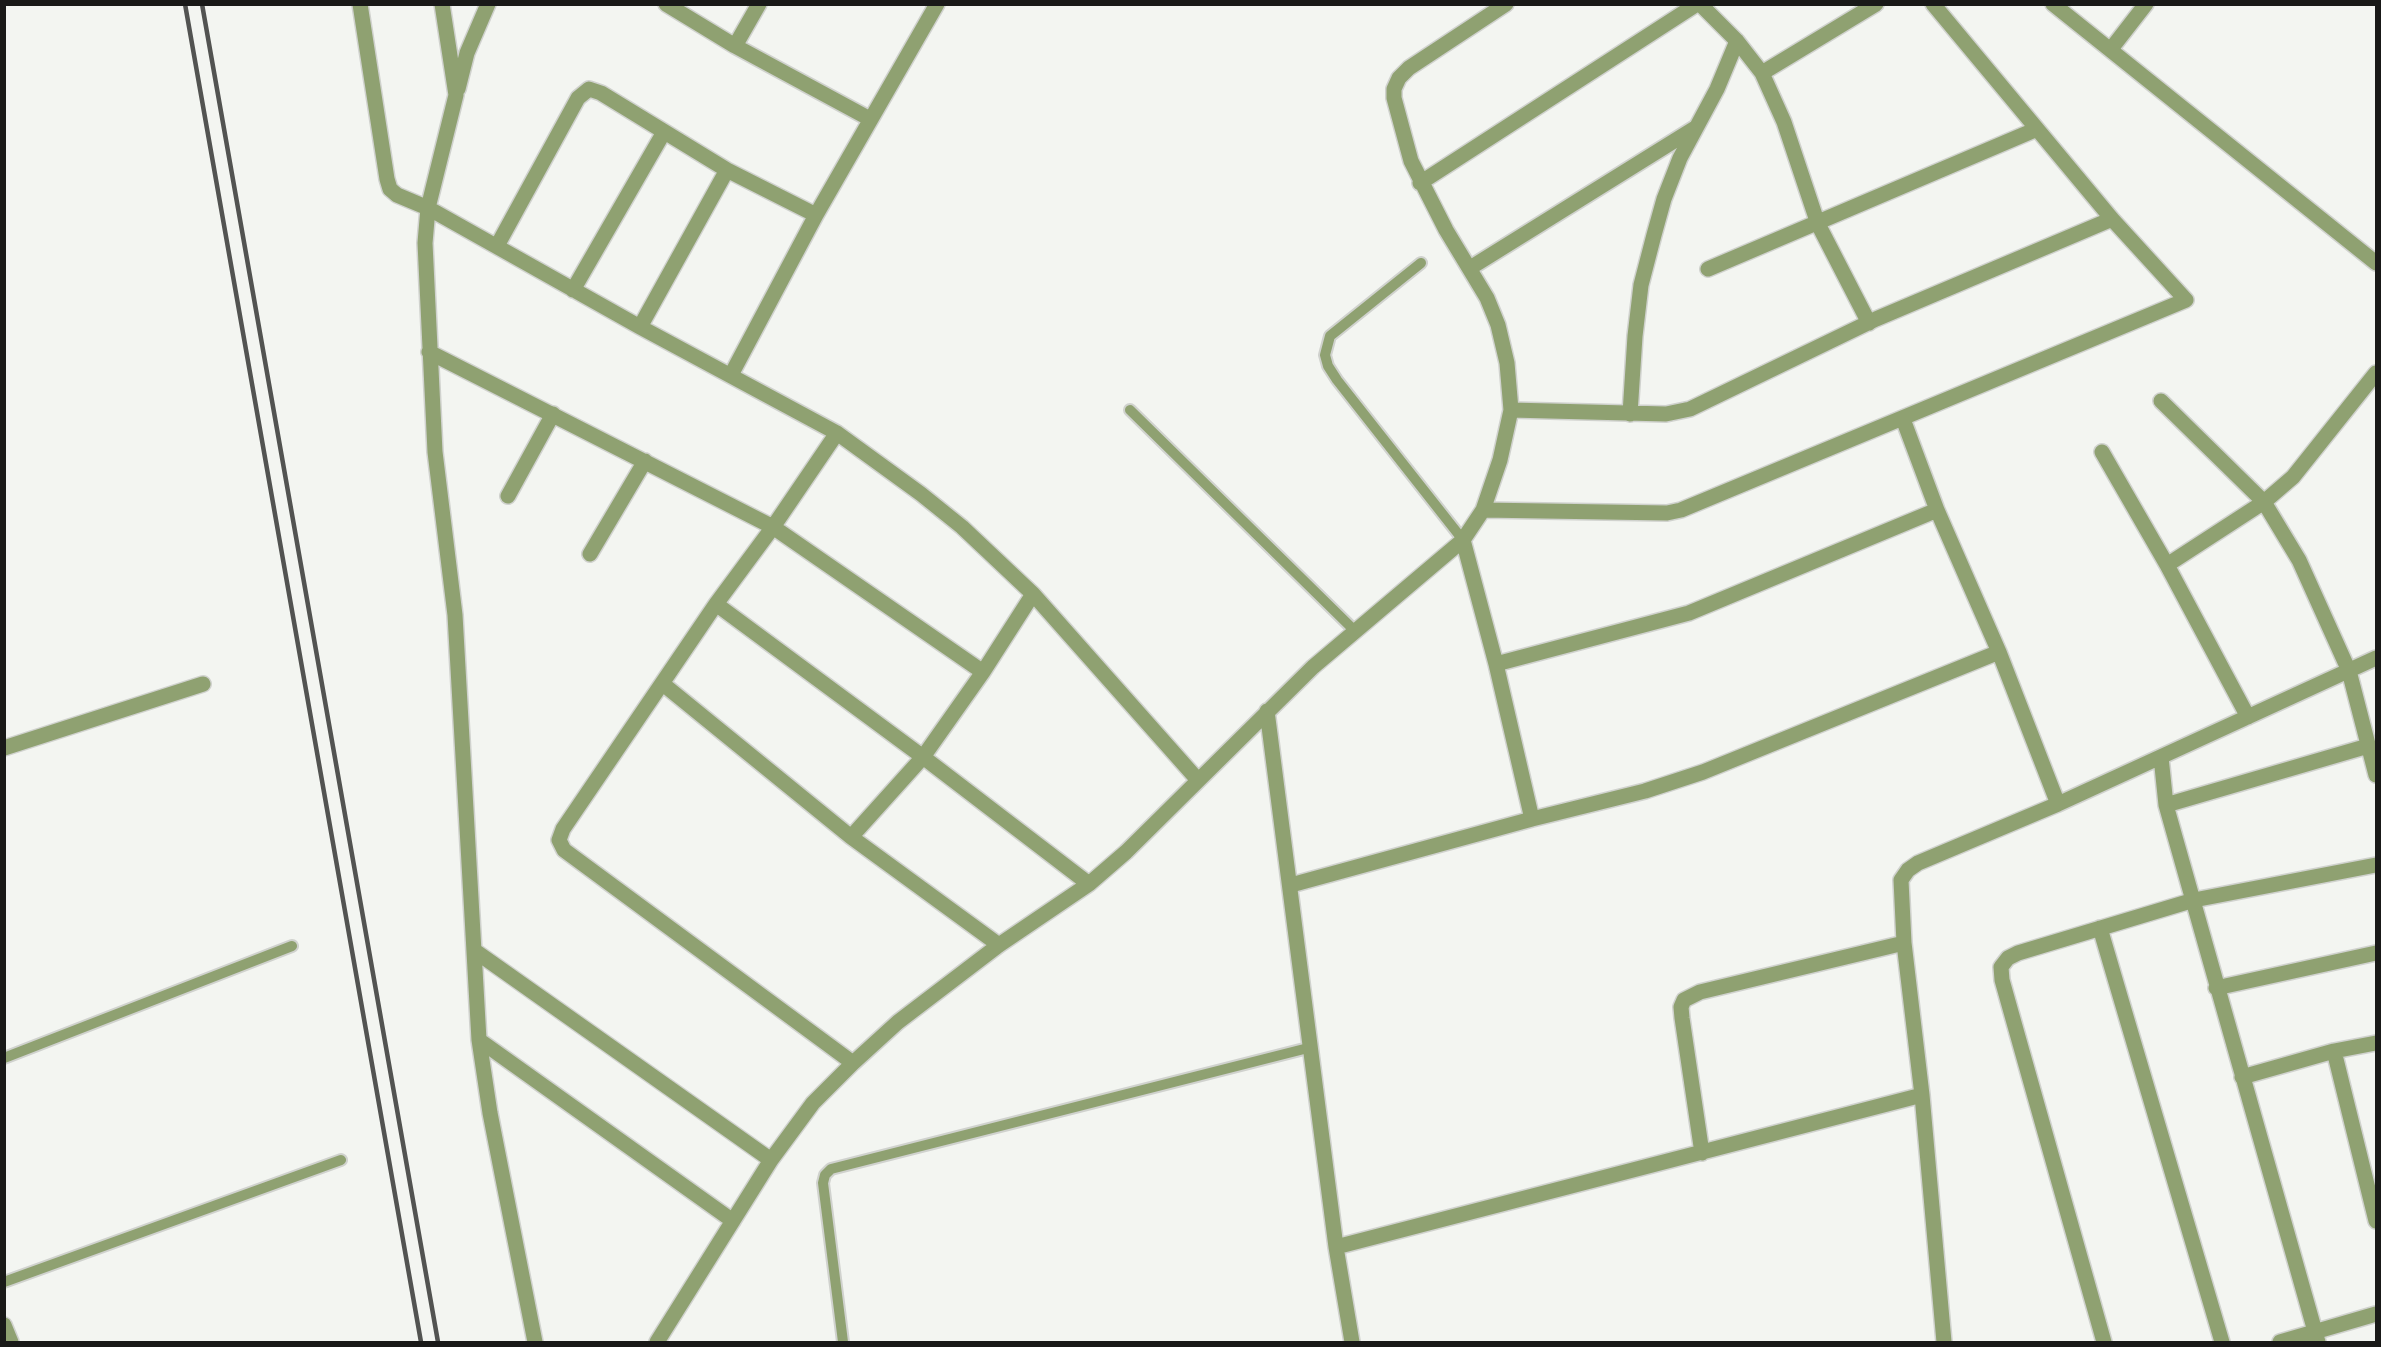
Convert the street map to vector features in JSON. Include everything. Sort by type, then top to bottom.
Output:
[{"type":"street","points":[[360,4],[390,189],[397,195],[428,208],[640,327],[837,433],[962,527],[1033,594],[1197,779]]},
{"type":"street","points":[[442,4],[456,94]]},
{"type":"street","points":[[488,4],[467,53],[456,94],[428,208],[425,243],[435,452],[455,615],[479,1040],[490,1113],[535,1342]]},
{"type":"street","points":[[666,4],[735,46],[870,119]]},
{"type":"street","points":[[735,46],[759,4]]},
{"type":"street","points":[[731,375],[816,215],[937,4]]},
{"type":"street","points":[[657,1342],[771,1160],[813,1103],[898,1023],[999,945],[1089,884],[1126,852],[1267,711],[1355,631],[1463,540],[1483,510],[1498,468],[1511,410],[1507,363],[1498,325],[1486,298],[1420,183],[1411,161],[1394,98],[1395,84],[1409,68],[1506,4]]},
{"type":"street","points":[[1420,183],[1699,4],[1737,40],[1762,73],[1784,122],[1818,224],[1869,323]]},
{"type":"street","points":[[1762,73],[1876,4]]},
{"type":"street","points":[[1483,510],[1668,513],[1903,419],[2186,300],[2112,219],[1933,4]]},
{"type":"street","points":[[2111,50],[2146,4]]},
{"type":"street","points":[[2057,6],[2376,263]]},
{"type":"street","points":[[1630,414],[1641,285],[1664,200],[1695,128],[1717,89],[1737,40]]},
{"type":"street","points":[[496,246],[583,92],[589,89],[601,93],[727,170],[816,215]]},
{"type":"street","points":[[1470,268],[1695,128]]},
{"type":"street","points":[[1708,269],[2037,129]]},
{"type":"street","points":[[573,290],[664,132]]},
{"type":"street","points":[[640,327],[727,170]]},
{"type":"street","points":[[1511,410],[1666,414],[1690,409],[1869,323],[2112,219]]},
{"type":"street","points":[[429,352],[773,527],[983,672]]},
{"type":"street","points":[[2167,565],[2264,502],[2293,477],[2376,373]]},
{"type":"street","points":[[2161,401],[2264,502],[2299,560],[2349,672],[2376,775]]},
{"type":"street","points":[[508,496],[553,414]]},
{"type":"street","points":[[1903,419],[1937,510],[1999,652],[2058,804]]},
{"type":"street","points":[[837,433],[773,527],[716,604],[562,829],[559,840],[561,846],[853,1063]]},
{"type":"street","points":[[2102,452],[2167,565],[2248,717]]},
{"type":"street","points":[[590,554],[645,461]]},
{"type":"street","points":[[1496,664],[1689,613],[1937,510]]},
{"type":"street","points":[[1463,540],[1496,664],[1532,819]]},
{"type":"street","points":[[851,837],[923,756],[983,672],[1033,594]]},
{"type":"street","points":[[716,604],[923,756],[1089,884]]},
{"type":"street","points":[[1291,885],[1532,819],[1645,791],[1703,772],[1999,652]]},
{"type":"street","points":[[1944,1342],[1922,1095],[1904,943],[1901,880],[1908,870],[1918,863],[2058,804],[2376,658]]},
{"type":"street","points":[[4,748],[203,684]]},
{"type":"street","points":[[663,684],[851,837],[999,945]]},
{"type":"street","points":[[1267,711],[1336,1247],[1352,1342]]},
{"type":"street","points":[[2166,805],[2368,746]]},
{"type":"street","points":[[2161,757],[2166,805],[2316,1338]]},
{"type":"street","points":[[2104,1342],[2001,971],[2006,960],[2014,955],[2194,900],[2376,866]]},
{"type":"street","points":[[2100,928],[2222,1342]]},
{"type":"street","points":[[1702,1152],[1681,1007],[1684,1000],[1700,992],[1904,943]]},
{"type":"street","points":[[474,951],[771,1160]]},
{"type":"street","points":[[2216,988],[2376,953]]},
{"type":"street","points":[[479,1040],[733,1221]]},
{"type":"street","points":[[2242,1077],[2376,1043]]},
{"type":"street","points":[[2334,1052],[2376,1221]]},
{"type":"street","points":[[1336,1247],[1922,1095]]},
{"type":"street","points":[[2280,1342],[2316,1338],[2376,1314]]},
{"type":"street","points":[[4,1325],[11,1342]]},
{"type":"lane","points":[[1421,263],[1330,336],[1325,355],[1328,366],[1337,380],[1463,540]]},
{"type":"lane","points":[[1130,410],[1355,631]]},
{"type":"lane","points":[[4,1058],[292,946]]},
{"type":"lane","points":[[843,1342],[823,1183],[825,1175],[831,1169],[1312,1047]]},
{"type":"lane","points":[[4,1282],[341,1160]]},
{"type":"railway","points":[[185,4],[421,1342]]},
{"type":"railway","points":[[202,4],[438,1342]]}]
